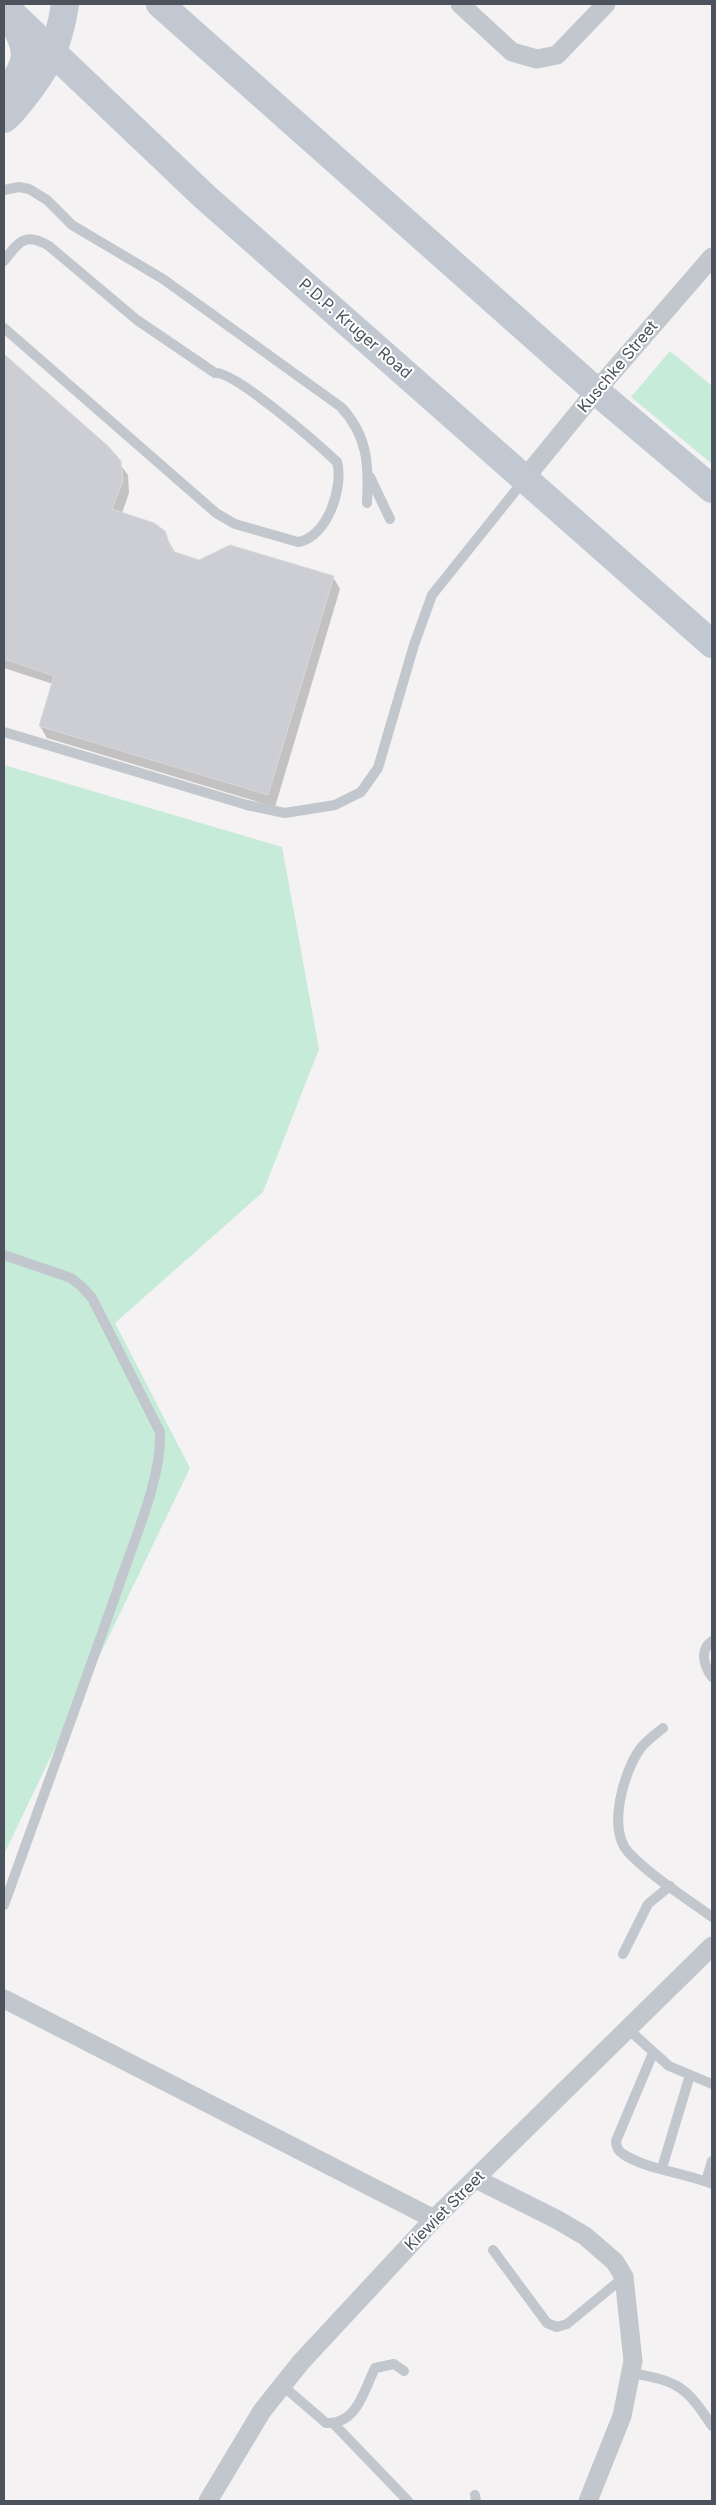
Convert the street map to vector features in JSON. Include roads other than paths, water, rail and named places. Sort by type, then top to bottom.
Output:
[{"type":"street","points":[[4,119],[33,86],[54,53],[62,26],[65,4]]},
{"type":"street","points":[[160,4],[596,391],[712,489]]},
{"type":"street","points":[[460,4],[512,52],[537,59],[557,55],[606,4]]},
{"type":"street","points":[[4,7],[23,37],[24,54],[23,66],[17,78],[4,94]]},
{"type":"street","name":"P.D.P. Kruger Road","points":[[4,7],[205,198],[712,644]]},
{"type":"street","name":"Kuschke Street","points":[[525,478],[596,391],[712,257]]},
{"type":"street","name":"Kiewiet Street","points":[[208,2501],[262,2412],[301,2362],[434,2219],[629,2030],[712,1946]]},
{"type":"street","points":[[4,1999],[434,2219]]},
{"type":"street","points":[[476,2179],[556,2219],[585,2236],[615,2262],[624,2277],[633,2361],[622,2416],[588,2501]]},
{"type":"lane","points":[[4,190],[19,187],[29,189],[47,200],[72,225],[163,279],[341,407],[358,428],[368,471],[390,518]]},
{"type":"lane","points":[[4,261],[16,244],[26,239],[35,239],[49,246],[137,320],[215,374],[222,374],[260,397],[326,451],[338,462],[340,482],[321,529],[306,541],[298,542],[234,524],[216,513],[4,328]]},
{"type":"lane","points":[[367,503],[368,471]]},
{"type":"lane","points":[[4,732],[247,804],[285,813],[335,805],[361,792],[378,768],[414,645],[432,595],[525,478]]},
{"type":"lane","points":[[4,1255],[71,1278],[92,1298],[160,1432],[161,1450],[135,1538],[62,1747],[20,1855],[4,1904]]},
{"type":"lane","points":[[712,1641],[706,1646],[704,1653],[706,1669],[712,1677]]},
{"type":"lane","points":[[663,1728],[641,1747],[633,1761],[621,1792],[618,1833],[628,1852],[712,1917]]},
{"type":"lane","points":[[623,1954],[648,1904],[670,1886]]},
{"type":"lane","points":[[629,2030],[653,2054],[669,2066],[712,2084]]},
{"type":"lane","points":[[653,2054],[616,2144],[621,2153],[709,2182],[712,2161]]},
{"type":"lane","points":[[662,2168],[690,2075]]},
{"type":"lane","points":[[493,2250],[547,2323],[557,2327],[566,2324],[624,2277]]},
{"type":"lane","points":[[283,2386],[326,2423],[333,2423],[344,2420],[354,2413],[375,2368],[394,2364],[404,2371]]},
{"type":"lane","points":[[631,2373],[659,2378],[676,2384],[697,2403],[712,2426]]},
{"type":"lane","points":[[333,2423],[408,2501]]}]
